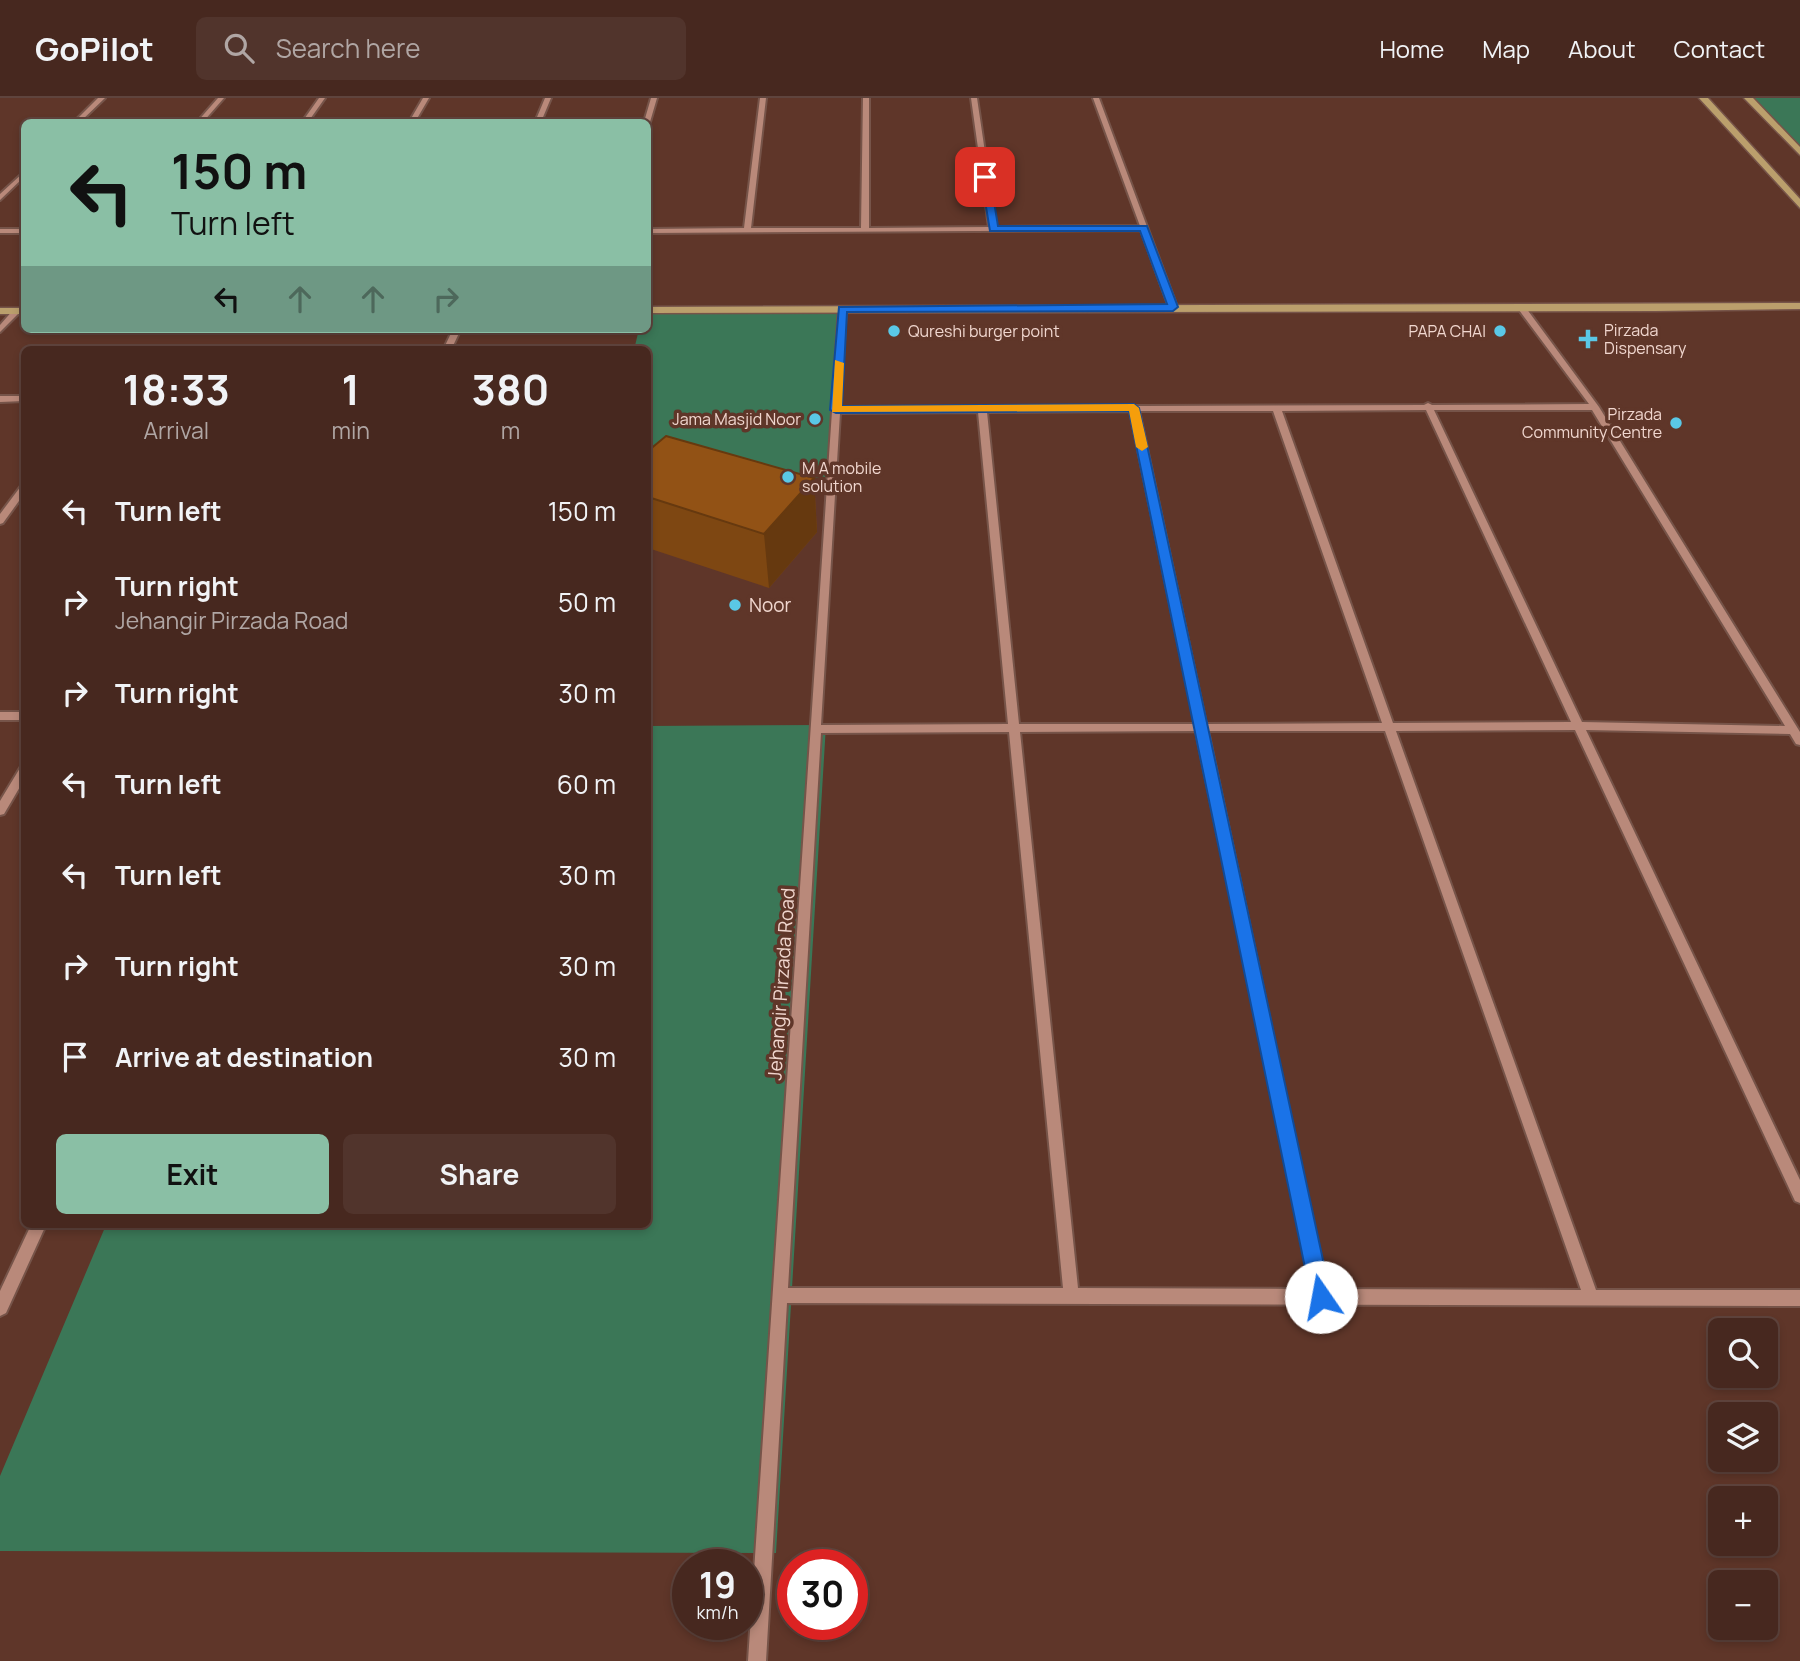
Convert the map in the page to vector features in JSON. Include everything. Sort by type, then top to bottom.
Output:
[{"type":"main road","points":[[1703,98],[1800,205]]},
{"type":"main road","points":[[1748,98],[1800,152]]},
{"type":"main road","points":[[651,310],[1173,307],[1523,310],[1800,306]]},
{"type":"main road","points":[[0,311],[21,311]]},
{"type":"street","points":[[80,119],[102,98]]},
{"type":"street","points":[[203,119],[221,98]]},
{"type":"street","points":[[307,119],[322,98]]},
{"type":"street","points":[[414,119],[426,98]]},
{"type":"street","points":[[539,119],[548,98]]},
{"type":"street","points":[[648,119],[654,98]]},
{"type":"street","points":[[747,231],[763,98]]},
{"type":"street","points":[[865,230],[866,98]]},
{"type":"street","points":[[974,98],[993,229]]},
{"type":"street","points":[[1096,98],[1173,307]]},
{"type":"street","points":[[0,198],[21,177]]},
{"type":"street","points":[[651,231],[1144,228]]},
{"type":"street","points":[[0,231],[21,231]]},
{"type":"street","name":"Jehangir Pirzada Road","points":[[757,1661],[842,309]]},
{"type":"street","points":[[1523,310],[1595,407],[1800,741]]},
{"type":"street","points":[[0,330],[21,311]]},
{"type":"street","points":[[0,400],[21,399]]},
{"type":"street","points":[[1428,406],[1800,1196]]},
{"type":"street","points":[[1276,407],[1591,1297]]},
{"type":"street","points":[[836,410],[1595,407]]},
{"type":"street","points":[[1134,408],[1321,1297]]},
{"type":"street","points":[[982,409],[1071,1296]]},
{"type":"street","points":[[0,521],[21,492]]},
{"type":"street","points":[[0,716],[21,716]]},
{"type":"street","points":[[816,729],[1579,726],[1793,730]]},
{"type":"street","points":[[0,811],[21,776]]},
{"type":"street","points":[[0,1308],[38,1228]]},
{"type":"street","points":[[780,1295],[1800,1298]]},
{"type":"green space","points":[[1748,98],[1800,98],[1800,152]]},
{"type":"green space","points":[[842,309],[831,477],[651,481],[651,346],[635,346],[638,333],[651,333],[651,310]]},
{"type":"green space","points":[[826,725],[776,1553],[763,1553],[763,1549],[672,1549],[672,1553],[0,1551],[0,1476],[105,1228],[651,1228],[651,726]]},
{"type":"building","points":[[666,436],[814,478],[764,534],[651,498],[651,448]]},
{"type":"slow traffic","points":[[839,363],[836,410],[1134,408],[1142,447]]},
{"type":"place","name":"Qureshi burger point","points":[[894,331]]},
{"type":"place","name":"PAPA CHAI","points":[[1500,331]]},
{"type":"place","name":"Pirzada Dispensary","points":[[1588,339]]},
{"type":"place","name":"Jama Masjid Noor","points":[[815,419]]},
{"type":"place","name":"Pirzada Community Centre","points":[[1676,423]]},
{"type":"place","name":"M A mobile solution","points":[[788,477]]},
{"type":"place","name":"Noor","points":[[735,605]]},
{"type":"route","points":[[985,177],[993,229],[1144,228],[1173,307],[842,309],[836,410],[1134,408],[1321,1297]]}]
